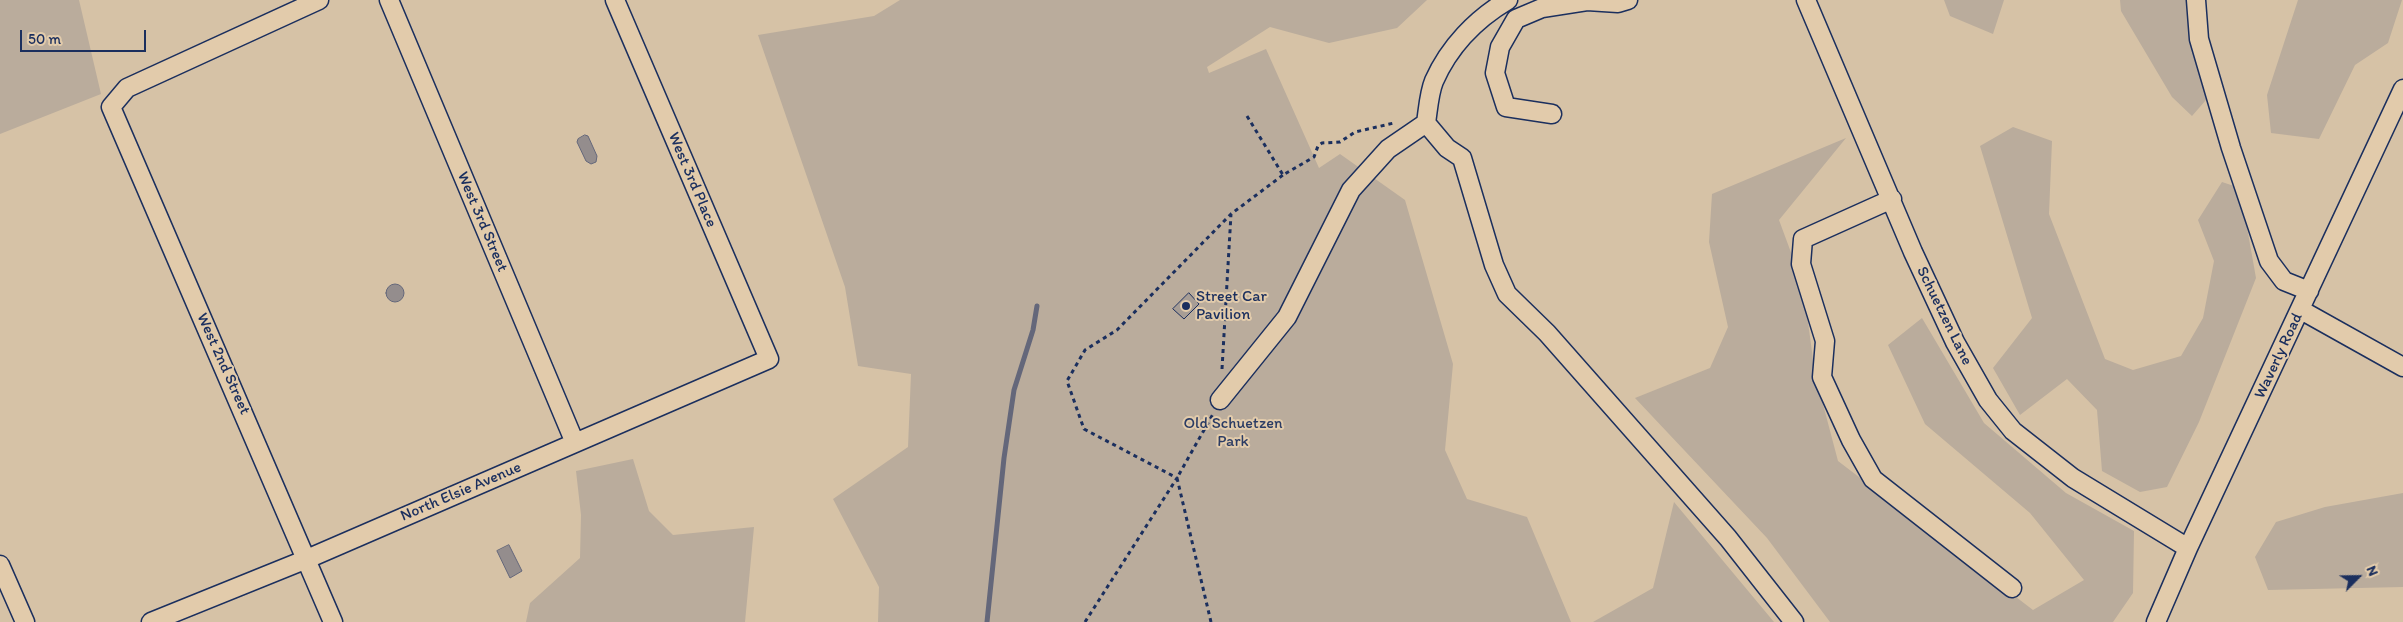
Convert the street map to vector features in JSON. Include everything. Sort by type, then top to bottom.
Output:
[{"type":"street","name":"West 2nd Street","points":[[319,0],[127,88],[111,107],[333,622]]},
{"type":"street","name":"West 3rd Street","points":[[389,0],[575,443]]},
{"type":"street","name":"West 3rd Place","points":[[615,0],[769,359]]},
{"type":"street","points":[[1220,400],[1287,317],[1351,190],[1388,149],[1426,123],[1433,82],[1452,47],[1490,11],[1508,0]]},
{"type":"street","points":[[1552,114],[1506,107],[1495,73],[1500,47],[1516,19],[1542,8],[1587,1],[1618,3],[1628,0]]},
{"type":"street","name":"Schuetzen Lane","points":[[1806,0],[1913,252],[1955,342],[1988,400],[2013,431],[2072,478],[2188,548]]},
{"type":"street","points":[[2196,0],[2199,39],[2231,148],[2269,261],[2284,281],[2310,291]]},
{"type":"street","name":"Waverly Road","points":[[2156,622],[2188,548],[2403,89]]},
{"type":"street","points":[[1426,123],[1447,148],[1462,158],[1494,265],[1507,294],[1548,333],[1728,538],[1794,622]]},
{"type":"street","points":[[1892,199],[1803,239],[1801,264],[1825,341],[1822,377],[1850,440],[1873,479],[2012,588]]},
{"type":"street","points":[[2301,310],[2403,367]]},
{"type":"street","name":"North Elsie Avenue","points":[[151,622],[307,559],[769,359]]},
{"type":"street","points":[[0,565],[25,622]]},
{"type":"path","points":[[1247,116],[1283,175],[1314,157],[1318,146],[1322,142],[1340,142],[1355,132],[1400,121]]},
{"type":"path","points":[[1085,622],[1177,478],[1084,429],[1067,381],[1085,350],[1117,330],[1231,214]]},
{"type":"green space","points":[[0,0],[79,0],[101,94],[0,134]]},
{"type":"green space","name":"Old Schuetzen Park","points":[[900,0],[1427,0],[1397,28],[1329,43],[1270,27],[1207,67],[1209,73],[1266,49],[1319,168],[1340,154],[1405,200],[1453,364],[1445,450],[1467,499],[1527,517],[1571,622],[878,622],[879,587],[833,499],[908,447],[911,374],[858,366],[845,287],[758,35],[874,16]]},
{"type":"green space","points":[[1944,0],[2004,0],[1993,34],[1950,16]]},
{"type":"green space","points":[[2120,0],[2191,0],[2189,13],[2206,100],[2192,116],[2172,97],[2121,11]]},
{"type":"green space","points":[[2298,0],[2402,0],[2388,43],[2355,65],[2319,139],[2271,133],[2267,95]]},
{"type":"green space","points":[[2013,127],[2052,141],[2049,214],[2105,359],[2133,370],[2181,356],[2203,318],[2214,261],[2198,220],[2222,182],[2240,188],[2256,278],[2199,422],[2167,487],[2140,492],[2102,471],[2097,410],[2067,379],[2020,415],[1993,368],[2032,318],[1980,146]]},
{"type":"green space","points":[[1846,138],[1779,220],[1803,285],[1815,374],[1838,461],[2033,610],[2084,580],[2030,513],[1925,424],[1888,345],[1922,318],[1984,423],[2066,493],[2134,531],[2133,593],[2113,622],[1830,622],[1767,538],[1635,398],[1710,368],[1728,327],[1709,242],[1712,194]]},
{"type":"green space","points":[[633,459],[649,511],[673,535],[754,527],[745,622],[526,622],[530,603],[580,558],[581,515],[576,471]]},
{"type":"green space","points":[[2403,493],[2403,587],[2268,590],[2255,557],[2276,522],[2325,507]]},
{"type":"green space","points":[[1674,502],[1774,622],[1593,622],[1653,588]]},
{"type":"shaded area","points":[[585,135],[588,136],[597,156],[596,162],[591,164],[586,161],[577,142],[578,139]]},
{"type":"shaded area","points":[[395,284],[401,287],[404,293],[401,299],[395,302],[389,299],[386,293],[389,287]]},
{"type":"shaded area","points":[[509,545],[522,571],[510,578],[497,551]]},
{"type":"building","name":"Street Car Pavilion","points":[[1189,293],[1199,304],[1184,319],[1173,309]]},
{"type":"waterway","points":[[987,622],[1004,458],[1014,390],[1033,330],[1037,306]]},
{"type":"place","name":"Street Car Pavilion","points":[[1186,306]]}]
